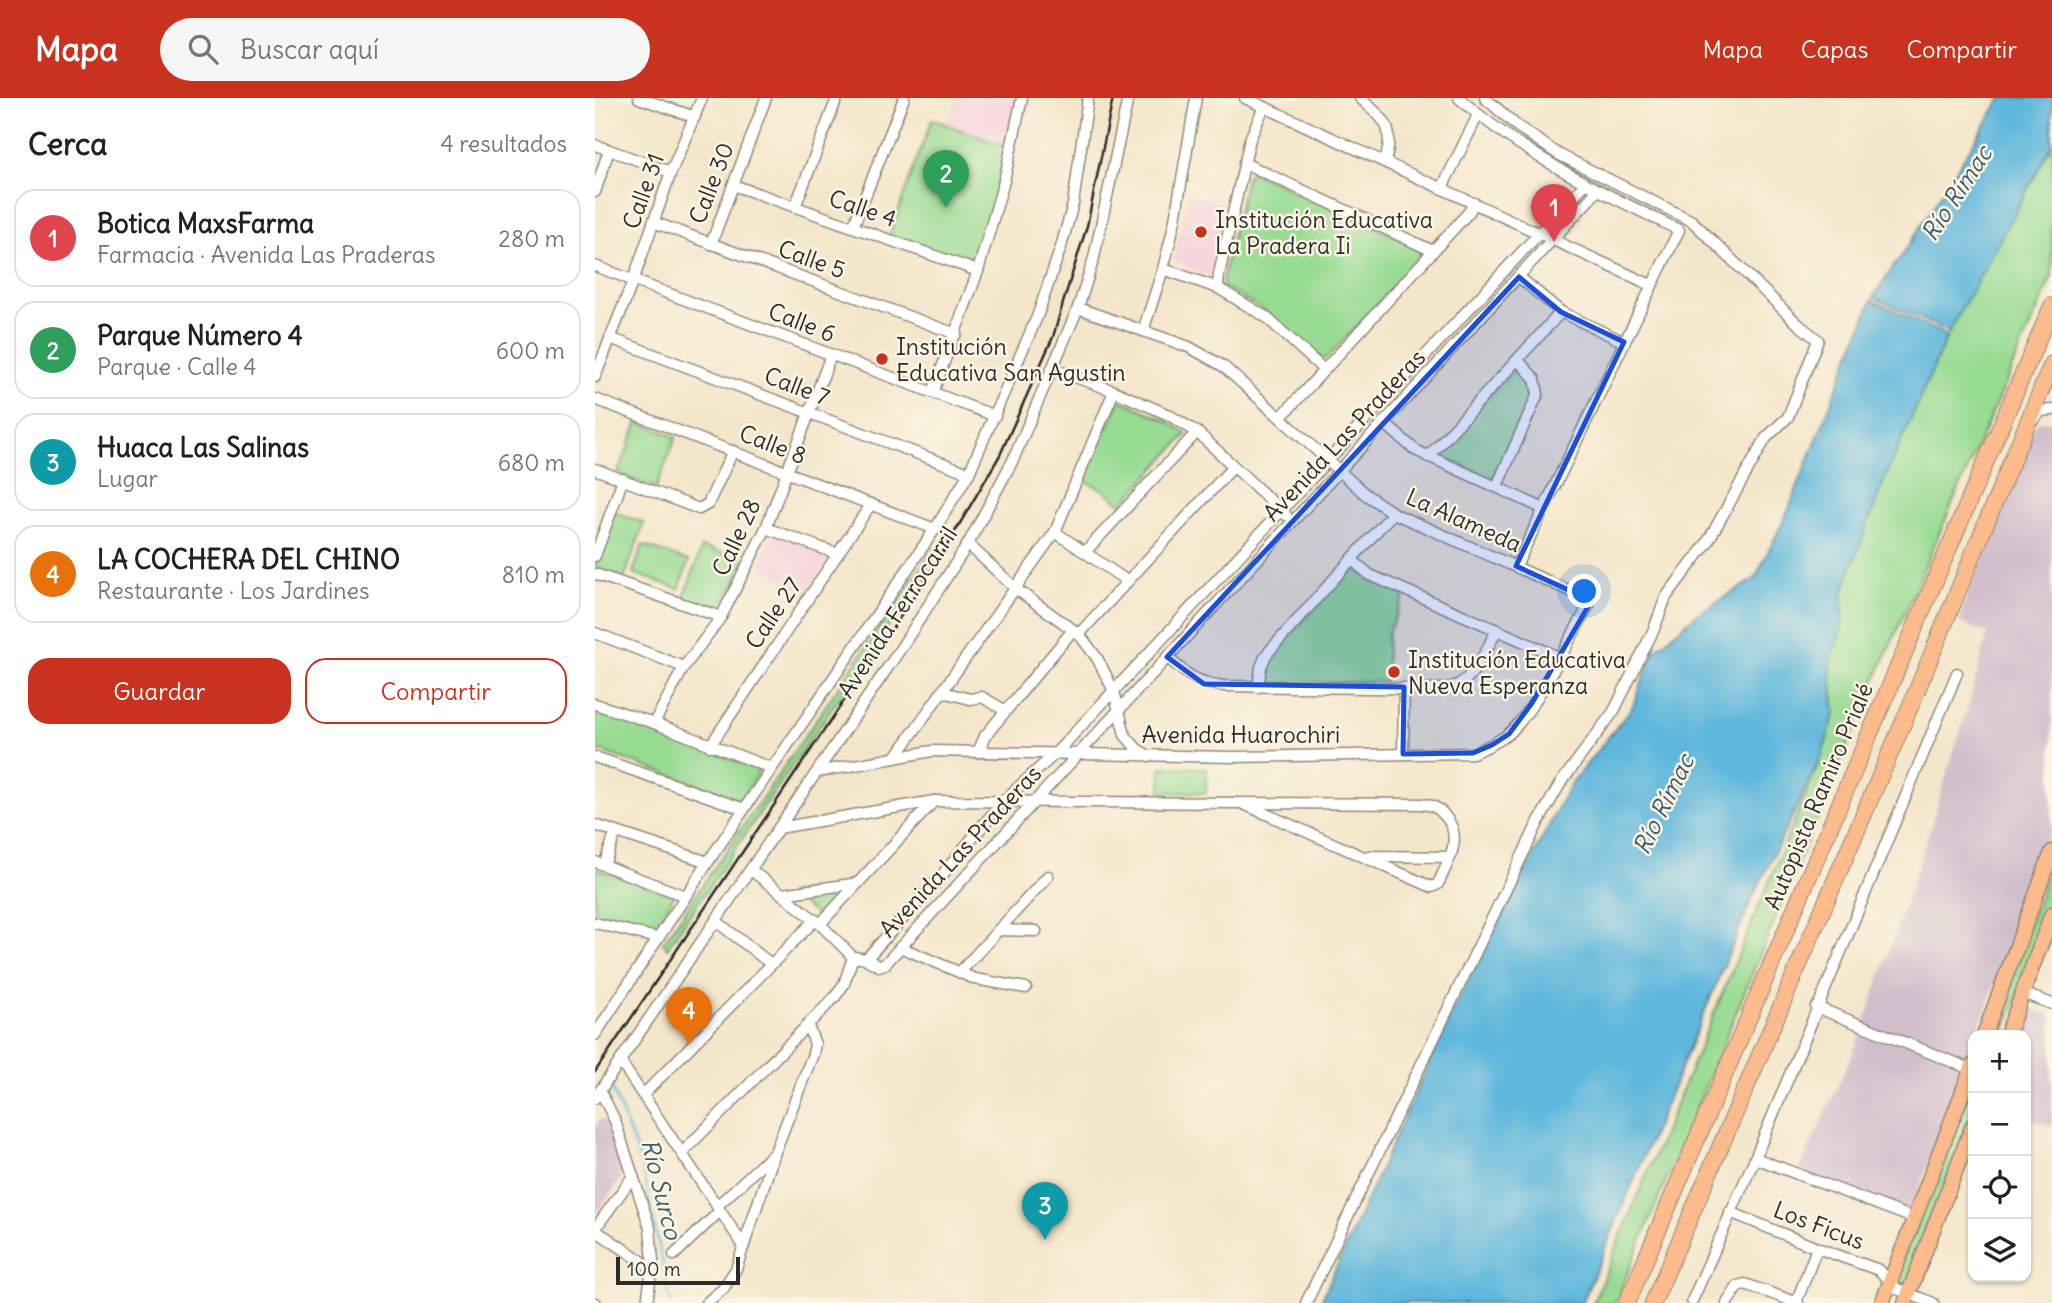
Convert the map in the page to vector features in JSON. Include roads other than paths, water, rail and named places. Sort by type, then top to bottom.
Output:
[{"type":"highway","name":"Autopista Ramiro Prialé","points":[[1627,1303],[2052,306]]},
{"type":"highway","points":[[1653,1303],[1905,719],[2027,426],[2050,378]]},
{"type":"main road","points":[[1986,1030],[2052,852]]},
{"type":"main road","points":[[2009,1030],[2052,914]]},
{"type":"main road","points":[[1882,1303],[1968,1081]]},
{"type":"main road","points":[[1907,1298],[1968,1138]]},
{"type":"street","points":[[639,98],[695,117]]},
{"type":"street","name":"Calle 31","points":[[595,377],[633,281],[671,172],[702,98]]},
{"type":"street","name":"Calle 30","points":[[711,244],[766,98]]},
{"type":"street","points":[[796,207],[837,98]]},
{"type":"street","points":[[853,227],[904,98]]},
{"type":"street","points":[[933,393],[978,271],[1004,181],[1022,98]]},
{"type":"street","name":"Avenida Ferrocarril","points":[[595,1035],[771,768],[935,529],[969,473],[1037,317],[1061,247],[1073,204],[1088,98]]},
{"type":"street","name":"Avenida Ferrocarril","points":[[598,1094],[899,651],[968,544],[1013,460],[1078,308],[1094,258],[1128,98]]},
{"type":"street","points":[[1143,331],[1174,225],[1196,98]]},
{"type":"street","points":[[1245,98],[1651,285]]},
{"type":"street","points":[[1360,98],[1387,124],[1390,132],[1385,162]]},
{"type":"street","points":[[1459,98],[1478,115],[1548,164],[1679,230],[1516,566]]},
{"type":"street","points":[[1306,1303],[1539,821],[1560,784],[1613,711],[1654,629],[1665,597],[1707,542],[1766,438],[1788,417],[1818,340],[1798,324],[1692,221],[1558,154],[1485,98]]},
{"type":"street","points":[[1218,288],[1244,163],[1263,107]]},
{"type":"street","points":[[1442,188],[1478,115]]},
{"type":"street","points":[[595,145],[671,172]]},
{"type":"street","points":[[595,192],[609,150]]},
{"type":"street","points":[[1244,163],[1433,251]]},
{"type":"street","name":"Avenida Las Praderas","points":[[1585,184],[1056,753],[1003,802],[938,880],[866,959],[882,966],[1598,190]]},
{"type":"street","name":"Calle 4","points":[[733,185],[978,271]]},
{"type":"street","points":[[1282,416],[1469,212],[1474,202]]},
{"type":"street","name":"Calle 5","points":[[653,222],[956,334]]},
{"type":"street","name":"Calle 6","points":[[595,267],[995,416]]},
{"type":"street","points":[[1163,269],[1218,288],[1266,317],[1324,370]]},
{"type":"street","points":[[1519,277],[1561,312],[1624,342]]},
{"type":"street","name":"La Alameda","points":[[1078,308],[1189,347],[1223,366],[1282,416],[1365,494],[1393,513],[1584,597],[1589,605]]},
{"type":"street","points":[[1428,457],[1561,312]]},
{"type":"street","name":"Calle 7","points":[[610,338],[969,473]]},
{"type":"street","name":"Calle 28","points":[[653,723],[684,667],[721,617],[767,527],[831,355]]},
{"type":"street","points":[[1497,486],[1538,394],[1535,379],[1518,360]]},
{"type":"street","points":[[1053,369],[1169,415],[1197,432],[1293,521]]},
{"type":"street","points":[[895,758],[1055,532],[1114,391]]},
{"type":"street","name":"Calle 8","points":[[595,399],[935,529]]},
{"type":"street","points":[[2027,426],[2041,411],[2052,410]]},
{"type":"street","points":[[1383,422],[1415,450],[1542,508]]},
{"type":"street","points":[[1085,552],[1197,432]]},
{"type":"street","points":[[595,469],[699,509],[708,505],[733,451]]},
{"type":"street","points":[[978,752],[985,736],[1076,632],[1233,467]]},
{"type":"street","points":[[595,556],[623,479]]},
{"type":"street","name":"Calle 27","points":[[710,747],[871,503]]},
{"type":"street","points":[[1258,687],[1266,655],[1393,513]]},
{"type":"street","points":[[767,527],[838,554]]},
{"type":"street","points":[[1055,532],[1127,581]]},
{"type":"street","points":[[968,544],[1016,589],[1076,632],[1097,658],[1114,691],[1128,740],[1149,756]]},
{"type":"street","points":[[1352,560],[1370,575],[1559,657]]},
{"type":"street","points":[[595,573],[721,617]]},
{"type":"street","name":"Avenida Huarochiri","points":[[817,772],[932,751],[1149,756],[1473,753],[1509,734],[1532,703],[1589,605]]},
{"type":"street","points":[[1167,657],[1189,677],[1205,684],[1444,689],[1459,686],[1473,672],[1497,630]]},
{"type":"street","points":[[595,633],[684,667]]},
{"type":"street","points":[[1692,1301],[1957,673]]},
{"type":"street","points":[[1403,688],[1403,754]]},
{"type":"street","points":[[943,692],[970,699],[982,697],[1006,711]]},
{"type":"street","points":[[595,704],[771,768]]},
{"type":"street","points":[[595,757],[744,809]]},
{"type":"street","points":[[643,1095],[771,964],[858,883],[934,801]]},
{"type":"street","points":[[779,828],[934,801],[1431,804],[1450,821],[1455,841],[1436,887],[1432,887],[1241,803]]},
{"type":"street","points":[[595,825],[708,862]]},
{"type":"street","points":[[616,832],[600,863],[685,896]]},
{"type":"street","points":[[1361,856],[1450,857]]},
{"type":"street","points":[[751,870],[818,922],[853,957],[866,959]]},
{"type":"street","points":[[960,972],[1048,876]]},
{"type":"street","points":[[782,894],[858,883]]},
{"type":"street","points":[[716,921],[771,964]]},
{"type":"street","points":[[595,923],[657,938]]},
{"type":"street","points":[[998,930],[1036,931]]},
{"type":"street","points":[[900,947],[975,979],[1026,988]]},
{"type":"street","points":[[682,1153],[835,998],[844,984],[853,957]]},
{"type":"street","points":[[2022,993],[2052,1004]]},
{"type":"street","points":[[1816,1007],[1968,1066]]},
{"type":"street","points":[[595,1023],[611,1010]]},
{"type":"street","points":[[706,1303],[730,1280],[736,1269],[775,1152],[813,1054],[815,1044],[808,1026]]},
{"type":"street","points":[[620,1060],[743,1245]]},
{"type":"street","points":[[598,1094],[615,1121],[650,1228],[652,1268],[647,1303]]},
{"type":"street","points":[[674,1255],[775,1152]]},
{"type":"street","points":[[1755,1157],[1916,1219]]},
{"type":"street","points":[[633,1176],[595,1230],[652,1268]]},
{"type":"street","name":"Los Ficus","points":[[1730,1212],[1879,1270],[1891,1281]]},
{"type":"street","points":[[1727,1303],[1736,1289],[1745,1284],[1797,1303],[1817,1248]]},
{"type":"street","points":[[1891,1281],[1907,1298],[1933,1303]]},
{"type":"water","name":"Río Rímac","points":[[2002,98],[2052,98],[2052,145],[1949,332],[1873,297]]},
{"type":"water","name":"Río Rímac","points":[[1872,300],[1947,336],[1884,480],[1843,591],[1842,628],[1830,663],[1835,713],[1822,755],[1751,901],[1582,1303],[1320,1303],[1451,1014],[1570,785],[1632,708],[1654,651],[1697,614],[1755,579],[1789,509]]},
{"type":"waterway","name":"Río Surco","points":[[611,1085],[641,1162],[671,1303]]},
{"type":"railway","points":[[595,1072],[939,559],[1000,455],[1053,337],[1087,226],[1113,98]]},
{"type":"place","name":"Parque Número 4","points":[[946,208]]},
{"type":"place","name":"Institución Educativa La Pradera Ii","points":[[1201,232]]},
{"type":"place","name":"Botica MaxsFarma","points":[[1554,242]]},
{"type":"place","name":"Institución Educativa San Agustin","points":[[882,359]]},
{"type":"place","name":"Institución Educativa Nueva Esperanza","points":[[1394,672]]},
{"type":"place","name":"LA COCHERA DEL CHINO","points":[[689,1045]]},
{"type":"place","name":"Huaca Las Salinas","points":[[1045,1240]]}]
